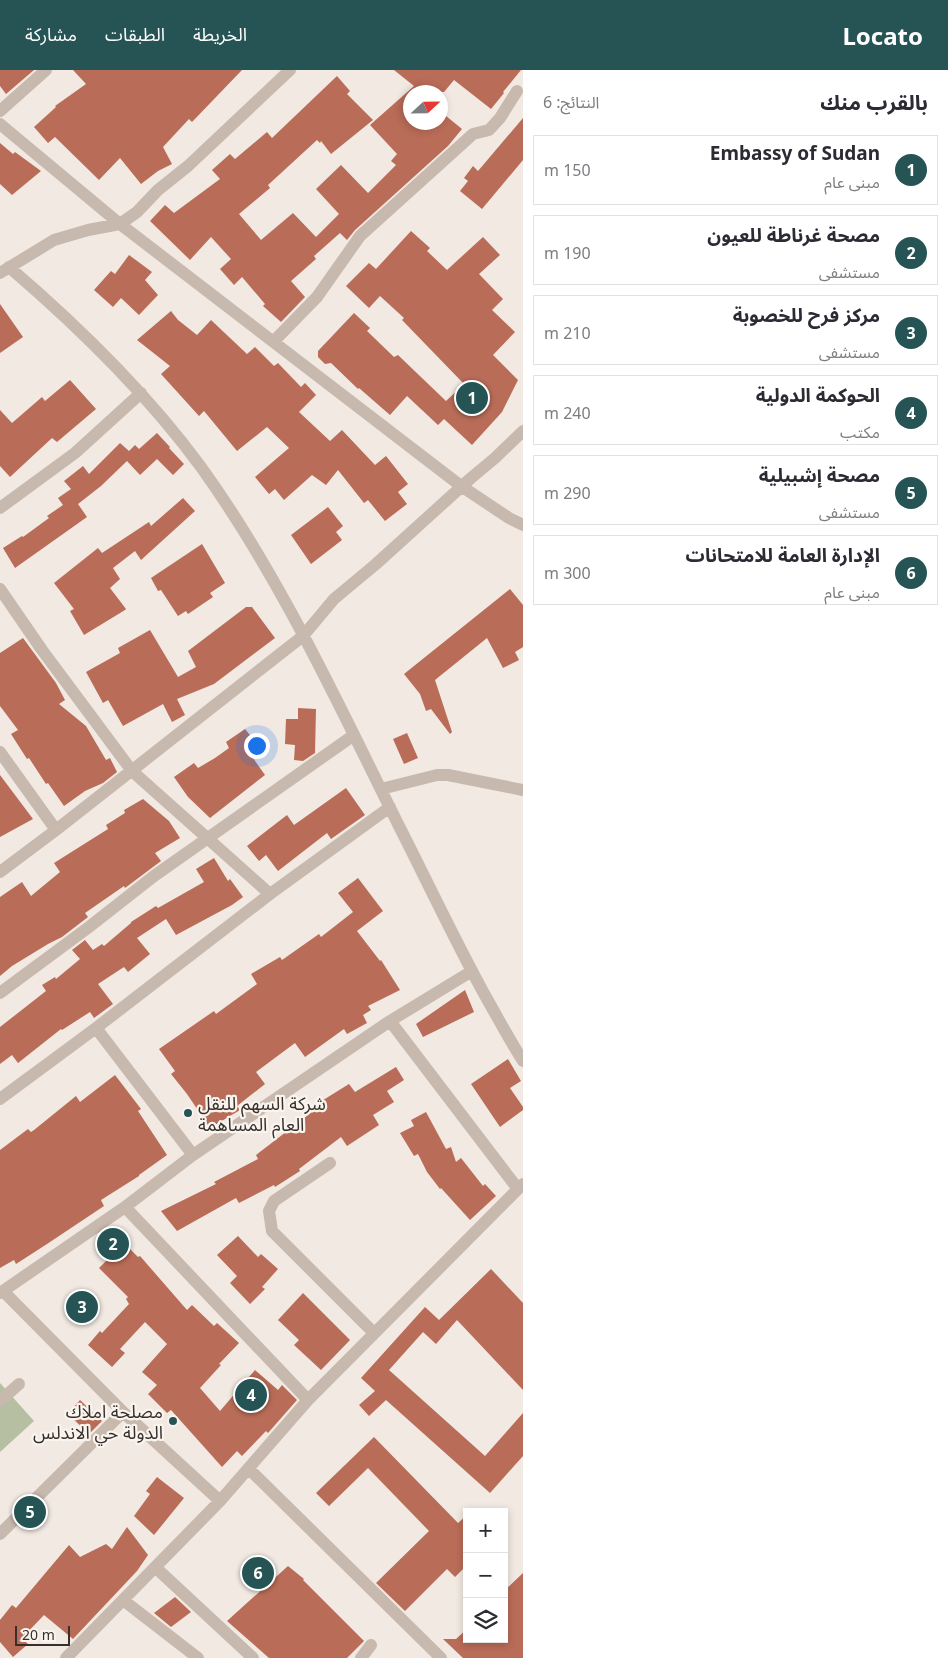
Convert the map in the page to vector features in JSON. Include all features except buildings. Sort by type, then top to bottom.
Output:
[{"type":"street","points":[[0,112],[46,70]]},
{"type":"street","points":[[290,70],[188,166],[158,190],[137,212],[120,224],[88,230],[54,240],[4,270],[55,307],[141,393],[200,467],[253,546],[303,636],[472,971],[523,1061]]},
{"type":"street","points":[[274,341],[317,297],[360,236],[473,134],[489,130],[500,118],[517,92]]},
{"type":"street","points":[[0,124],[120,224],[462,486],[509,518],[523,524]]},
{"type":"street","points":[[0,508],[75,453],[141,393]]},
{"type":"street","points":[[0,872],[303,636],[334,599],[523,431]]},
{"type":"street","points":[[0,589],[42,650],[132,771],[270,894]]},
{"type":"street","points":[[0,993],[89,928],[154,876],[206,838],[354,735]]},
{"type":"street","points":[[0,752],[56,830]]},
{"type":"street","points":[[381,788],[426,777],[448,775],[523,790]]},
{"type":"street","points":[[0,1099],[96,1028],[270,894],[390,807]]},
{"type":"street","points":[[220,1501],[123,1412],[1,1292],[125,1207],[193,1155],[390,1021],[472,971]]},
{"type":"street","points":[[66,1658],[220,1501],[250,1469],[308,1400],[521,1187],[390,1021]]},
{"type":"street","points":[[96,1028],[193,1155]]},
{"type":"street","points":[[330,1163],[274,1201],[269,1211],[272,1231],[374,1333]]},
{"type":"street","points":[[125,1207],[308,1400]]},
{"type":"street","points":[[0,1402],[19,1384]]},
{"type":"street","points":[[0,1534],[123,1412]]},
{"type":"street","points":[[250,1469],[441,1658]]},
{"type":"street","points":[[155,1567],[253,1658]]},
{"type":"street","points":[[124,1600],[198,1658]]},
{"type":"street","points":[[362,1658],[371,1645]]},
{"type":"green space","points":[[0,1383],[34,1421],[0,1452]]},
{"type":"place","name":"Embassy of Sudan","points":[[472,398]]},
{"type":"place","name":"شركة السهم للنقل العام المساهمة","points":[[188,1113]]},
{"type":"place","name":"مصحة غرناطة للعيون","points":[[113,1244]]},
{"type":"place","name":"مركز فرح للخصوبة","points":[[82,1307]]},
{"type":"place","name":"الحوكمة الدولية","points":[[251,1395]]},
{"type":"place","name":"مصلحة املاك الدولة حي الاندلس","points":[[173,1421]]},
{"type":"place","name":"مصحة إشبيلية","points":[[30,1512]]},
{"type":"place","name":"الإدارة العامة للامتحانات","points":[[258,1573]]}]
